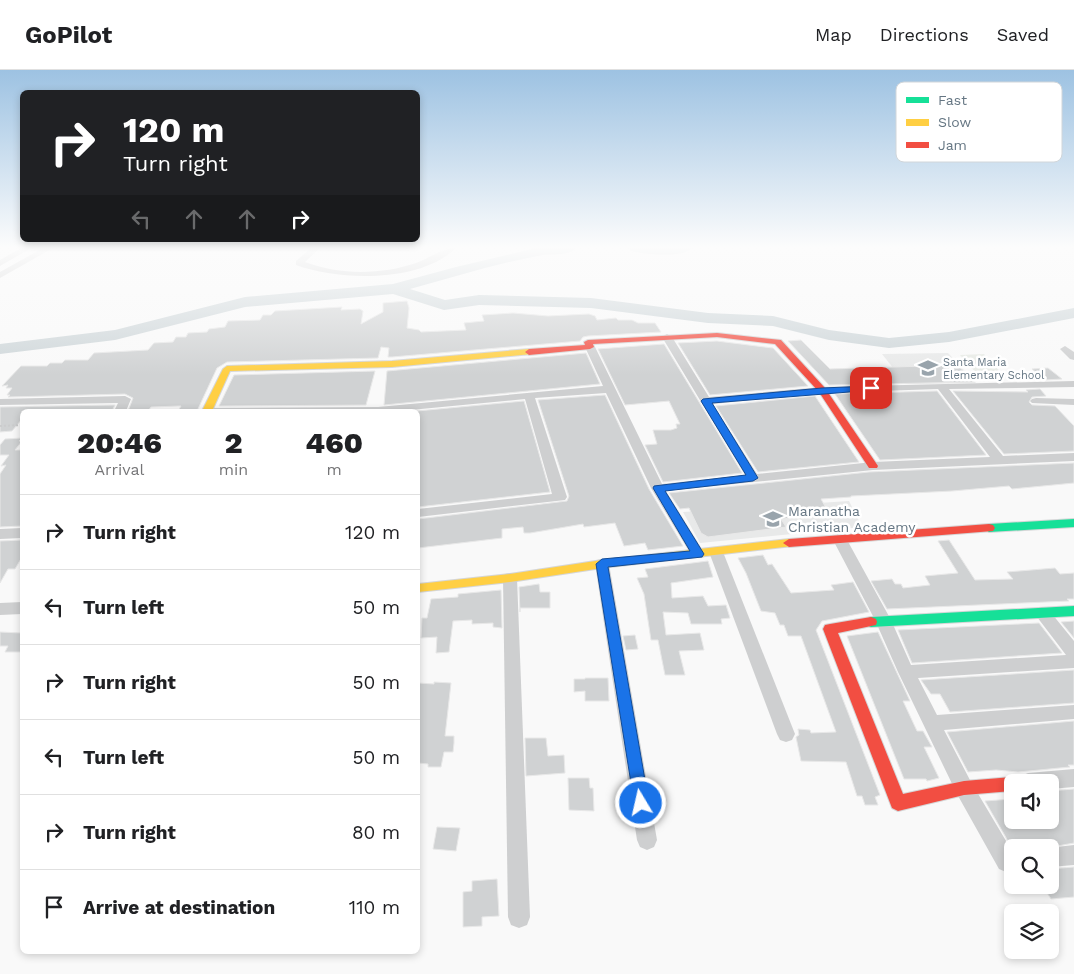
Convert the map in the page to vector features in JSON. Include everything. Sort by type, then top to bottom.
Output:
[{"type":"street","points":[[698,554],[658,488],[588,342],[717,334],[778,342],[822,390],[873,466]]},
{"type":"street","points":[[667,337],[753,478]]},
{"type":"street","points":[[208,409],[227,369],[400,363],[590,347]]},
{"type":"street","points":[[1066,349],[1074,357]]},
{"type":"street","points":[[706,401],[822,390],[1074,384]]},
{"type":"street","points":[[941,386],[999,460]]},
{"type":"street","points":[[388,409],[610,389]]},
{"type":"street","points":[[420,514],[560,496],[529,395]]},
{"type":"street","points":[[0,402],[125,399],[121,409]]},
{"type":"street","points":[[1036,401],[1069,402],[1074,412]]},
{"type":"street","points":[[658,488],[873,466],[1074,458]]},
{"type":"street","points":[[420,588],[510,578],[602,564],[839,538],[1074,523]]},
{"type":"street","points":[[0,534],[20,533]]},
{"type":"street","points":[[839,538],[883,620],[906,672],[934,723],[964,788],[1004,858]]},
{"type":"street","points":[[716,552],[786,734]]},
{"type":"street","points":[[602,564],[647,840]]},
{"type":"street","points":[[510,578],[519,917]]},
{"type":"street","points":[[0,609],[20,608]]},
{"type":"street","points":[[1004,785],[964,788],[898,803],[830,629],[883,620],[1074,610]]},
{"type":"street","points":[[1042,613],[1074,652]]},
{"type":"street","points":[[906,672],[1074,661]]},
{"type":"street","points":[[934,723],[1074,712]]},
{"type":"street","points":[[1059,779],[1074,778]]},
{"type":"street","points":[[1059,857],[1074,855]]},
{"type":"path","points":[[0,426],[20,425]]},
{"type":"shaded area","name":"Santa Maria Elementary School","points":[[948,353],[976,383],[906,384],[882,354]]},
{"type":"shaded area","points":[[984,354],[1004,376],[979,376],[960,355]]},
{"type":"shaded area","name":"Maranatha Christian Academy","points":[[849,501],[862,527],[700,543],[683,512]]},
{"type":"building","points":[[407,301],[409,308],[407,328],[421,332],[466,330],[464,323],[484,321],[482,315],[513,313],[548,316],[589,314],[595,316],[597,320],[616,318],[618,320],[632,320],[638,323],[655,323],[661,332],[588,336],[583,337],[580,341],[392,357],[388,357],[389,348],[381,347],[378,358],[227,362],[217,368],[198,409],[179,409],[181,406],[178,406],[129,409],[133,398],[125,394],[8,397],[10,395],[7,395],[12,388],[6,388],[8,385],[2,386],[21,366],[47,366],[50,363],[62,363],[65,360],[88,360],[94,353],[148,350],[154,343],[173,342],[176,337],[186,337],[188,333],[207,332],[209,329],[225,327],[228,321],[260,320],[263,315],[271,315],[275,311],[342,307],[341,310],[360,309],[363,311],[361,324],[383,312],[383,303]]},
{"type":"building","points":[[801,340],[830,369],[958,365],[973,382],[829,385],[788,341]]},
{"type":"building","points":[[717,341],[773,348],[808,386],[710,395],[678,343]]},
{"type":"building","points":[[664,344],[742,473],[663,482],[645,445],[657,444],[653,430],[671,430],[677,428],[676,424],[680,424],[669,401],[625,405],[598,349]]},
{"type":"building","points":[[586,353],[600,384],[384,405],[387,371]]},
{"type":"building","points":[[1048,368],[1062,379],[1045,380],[1032,369]]},
{"type":"building","points":[[375,371],[366,405],[219,406],[234,375]]},
{"type":"building","points":[[1040,389],[1046,396],[1032,397],[1029,402],[1032,405],[1055,406],[1074,426],[1074,451],[1004,454],[953,391],[1028,392],[1026,390]]},
{"type":"building","points":[[937,391],[986,455],[880,460],[835,394]]},
{"type":"building","points":[[605,395],[649,489],[683,546],[648,550],[645,543],[624,546],[615,523],[584,527],[583,524],[530,533],[524,533],[523,527],[502,529],[502,538],[420,548],[420,519],[567,501],[569,496],[538,400]]},
{"type":"building","points":[[815,396],[859,462],[758,472],[716,406]]},
{"type":"building","points":[[524,401],[550,492],[420,507],[420,411]]},
{"type":"building","points":[[115,405],[113,409],[20,409],[20,421],[12,431],[0,432],[0,407]]},
{"type":"building","points":[[20,438],[20,444],[15,450],[20,450],[20,526],[0,527],[0,474],[6,465],[1,466],[9,455],[0,455],[0,445],[5,439]]},
{"type":"building","points":[[1074,463],[1074,483],[1012,489],[1009,486],[821,499],[826,508],[787,511],[792,518],[781,519],[786,527],[708,537],[701,533],[689,508],[680,509],[669,493],[869,472]]},
{"type":"building","points":[[20,540],[20,560],[15,569],[8,569],[0,583],[0,541]]},
{"type":"building","points":[[949,540],[975,580],[1013,579],[1007,572],[1055,568],[1060,574],[1074,573],[1074,599],[1067,599],[1069,601],[887,609],[871,581],[892,579],[895,584],[901,584],[903,588],[930,585],[925,576],[958,573],[938,541]]},
{"type":"building","points":[[763,555],[768,565],[772,564],[791,593],[834,590],[831,585],[853,582],[869,612],[822,621],[816,630],[880,795],[875,797],[878,805],[865,805],[862,796],[857,796],[846,762],[801,761],[796,737],[799,735],[798,729],[810,730],[811,733],[836,732],[801,636],[788,636],[784,625],[780,625],[775,613],[761,611],[738,558]]},
{"type":"building","points":[[708,561],[713,577],[671,583],[672,598],[703,596],[708,606],[726,605],[730,618],[721,619],[722,624],[691,624],[688,613],[663,612],[666,635],[700,633],[704,650],[679,651],[685,675],[665,675],[658,640],[651,640],[644,594],[637,578],[648,577],[645,569]]},
{"type":"building","points":[[539,584],[540,592],[550,592],[550,608],[520,608],[520,612],[519,587]]},
{"type":"building","points":[[501,590],[502,628],[493,627],[493,623],[472,624],[472,620],[453,621],[449,652],[436,653],[437,637],[421,638],[422,618],[427,618],[431,599],[458,597],[458,594]]},
{"type":"building","points":[[1074,621],[1074,638],[1061,622]]},
{"type":"building","points":[[1039,623],[1062,653],[912,663],[898,630]]},
{"type":"building","points":[[0,632],[20,633],[20,652],[5,652],[8,646],[0,646]]},
{"type":"building","points":[[878,632],[910,701],[903,701],[917,731],[923,731],[932,747],[924,747],[939,778],[927,781],[926,779],[904,779],[847,636]]},
{"type":"building","points":[[635,635],[638,649],[626,650],[623,636]]},
{"type":"building","points":[[1074,670],[1074,703],[950,712],[940,694],[931,694],[921,680]]},
{"type":"building","points":[[608,678],[609,701],[585,701],[585,691],[574,692],[574,679]]},
{"type":"building","points":[[434,682],[451,683],[445,736],[454,736],[453,752],[444,752],[441,767],[428,767],[428,764],[420,763],[420,683],[434,684]]},
{"type":"building","points":[[1074,721],[1074,765],[1018,772],[996,770],[968,772],[947,732]]},
{"type":"building","points":[[525,738],[546,738],[548,756],[564,755],[565,773],[526,776]]},
{"type":"building","points":[[568,778],[589,778],[590,788],[593,788],[594,811],[569,810]]},
{"type":"building","points":[[1074,789],[1074,843],[1059,846],[1059,839],[1007,839],[985,801],[1004,800],[1004,829],[1059,829],[1059,790]]},
{"type":"building","points":[[437,827],[460,828],[456,851],[433,849]]},
{"type":"building","points":[[1074,867],[1074,897],[1051,899],[1048,894],[1059,894],[1059,868]]},
{"type":"building","points":[[497,879],[499,916],[482,917],[482,926],[463,927],[463,892],[472,891],[472,881]]},
{"type":"waterway","points":[[0,349],[115,335],[245,302],[380,290]]},
{"type":"waterway","points":[[398,290],[444,305],[479,300],[591,303],[708,318],[773,321],[829,335],[889,343],[949,337],[1074,313]]},
{"type":"traffic: fast","points":[[989,528],[1074,523]]},
{"type":"traffic: fast","points":[[871,622],[1074,611]]},
{"type":"traffic: slow","points":[[208,409],[227,369],[392,364],[529,352]]},
{"type":"traffic: slow","points":[[420,588],[510,578],[602,564],[789,543]]},
{"type":"traffic: jam","points":[[529,352],[590,347],[588,342],[717,335],[778,342],[822,390],[873,466]]},
{"type":"traffic: jam","points":[[789,543],[989,528]]},
{"type":"traffic: jam","points":[[871,622],[830,629],[898,803],[964,788],[1004,785]]},
{"type":"place","name":"Santa Maria Elementary School","points":[[928,368]]},
{"type":"place","name":"Maranatha Christian Academy","points":[[773,519]]},
{"type":"route","points":[[641,803],[602,564],[698,554],[658,488],[753,478],[706,401],[822,390],[871,388]]}]
